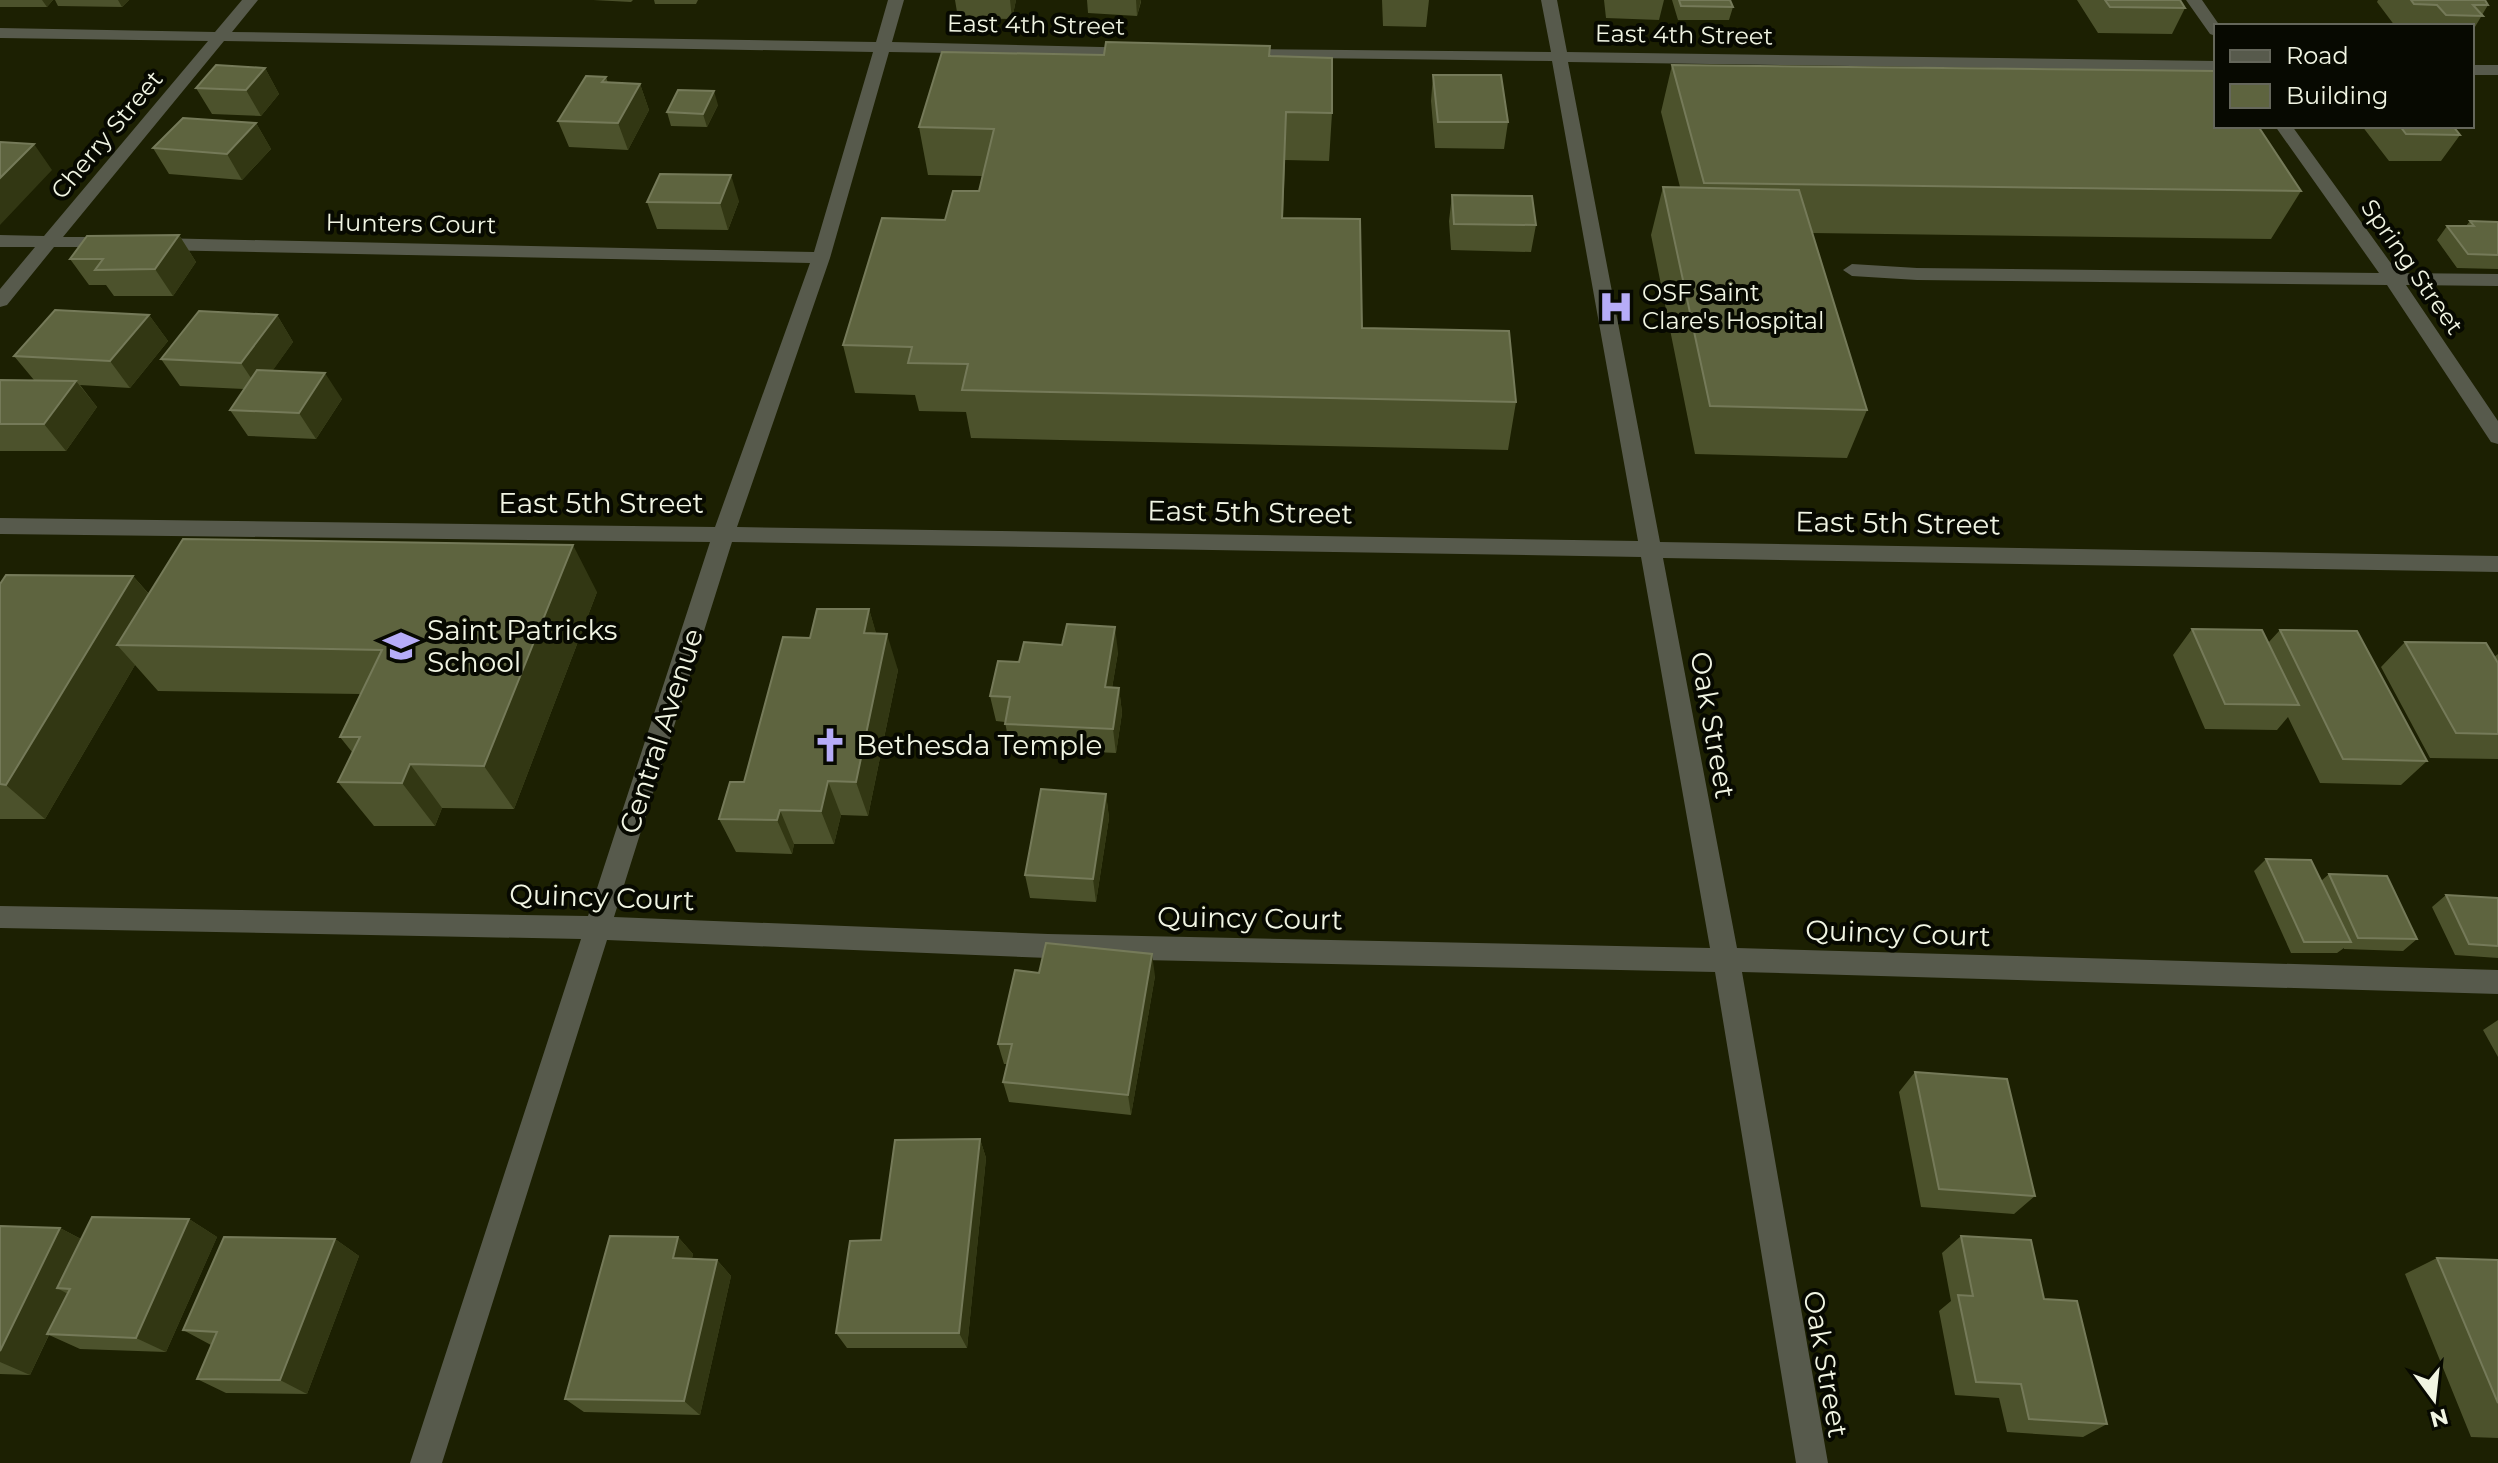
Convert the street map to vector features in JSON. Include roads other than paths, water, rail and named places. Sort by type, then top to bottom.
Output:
[{"type":"street","name":"Cherry Street","points":[[0,301],[250,0]]},
{"type":"street","name":"Central Avenue","points":[[426,1463],[724,533],[821,258],[896,0]]},
{"type":"street","name":"Oak Street","points":[[1549,0],[1726,960],[1812,1463]]},
{"type":"street","points":[[2194,0],[2214,28]]},
{"type":"street","name":"East 4th Street","points":[[0,33],[1154,51]]},
{"type":"street","name":"East 4th Street","points":[[1217,52],[2214,66]]},
{"type":"street","points":[[2474,70],[2498,70]]},
{"type":"street","name":"Spring Street","points":[[2284,128],[2393,279],[2498,437]]},
{"type":"street","name":"Hunters Court","points":[[0,241],[821,258]]},
{"type":"street","points":[[1852,270],[1917,274],[2498,280]]},
{"type":"street","name":"East 5th Street","points":[[0,526],[724,533],[2498,564]]},
{"type":"street","name":"Quincy Court","points":[[0,917],[598,928],[1048,946],[1726,960],[2498,982]]},
{"type":"place","name":"OSF Saint Clare's Hospital","points":[[1616,307]]},
{"type":"place","name":"Saint Patricks School","points":[[401,646]]},
{"type":"place","name":"Bethesda Temple","points":[[830,745]]}]
